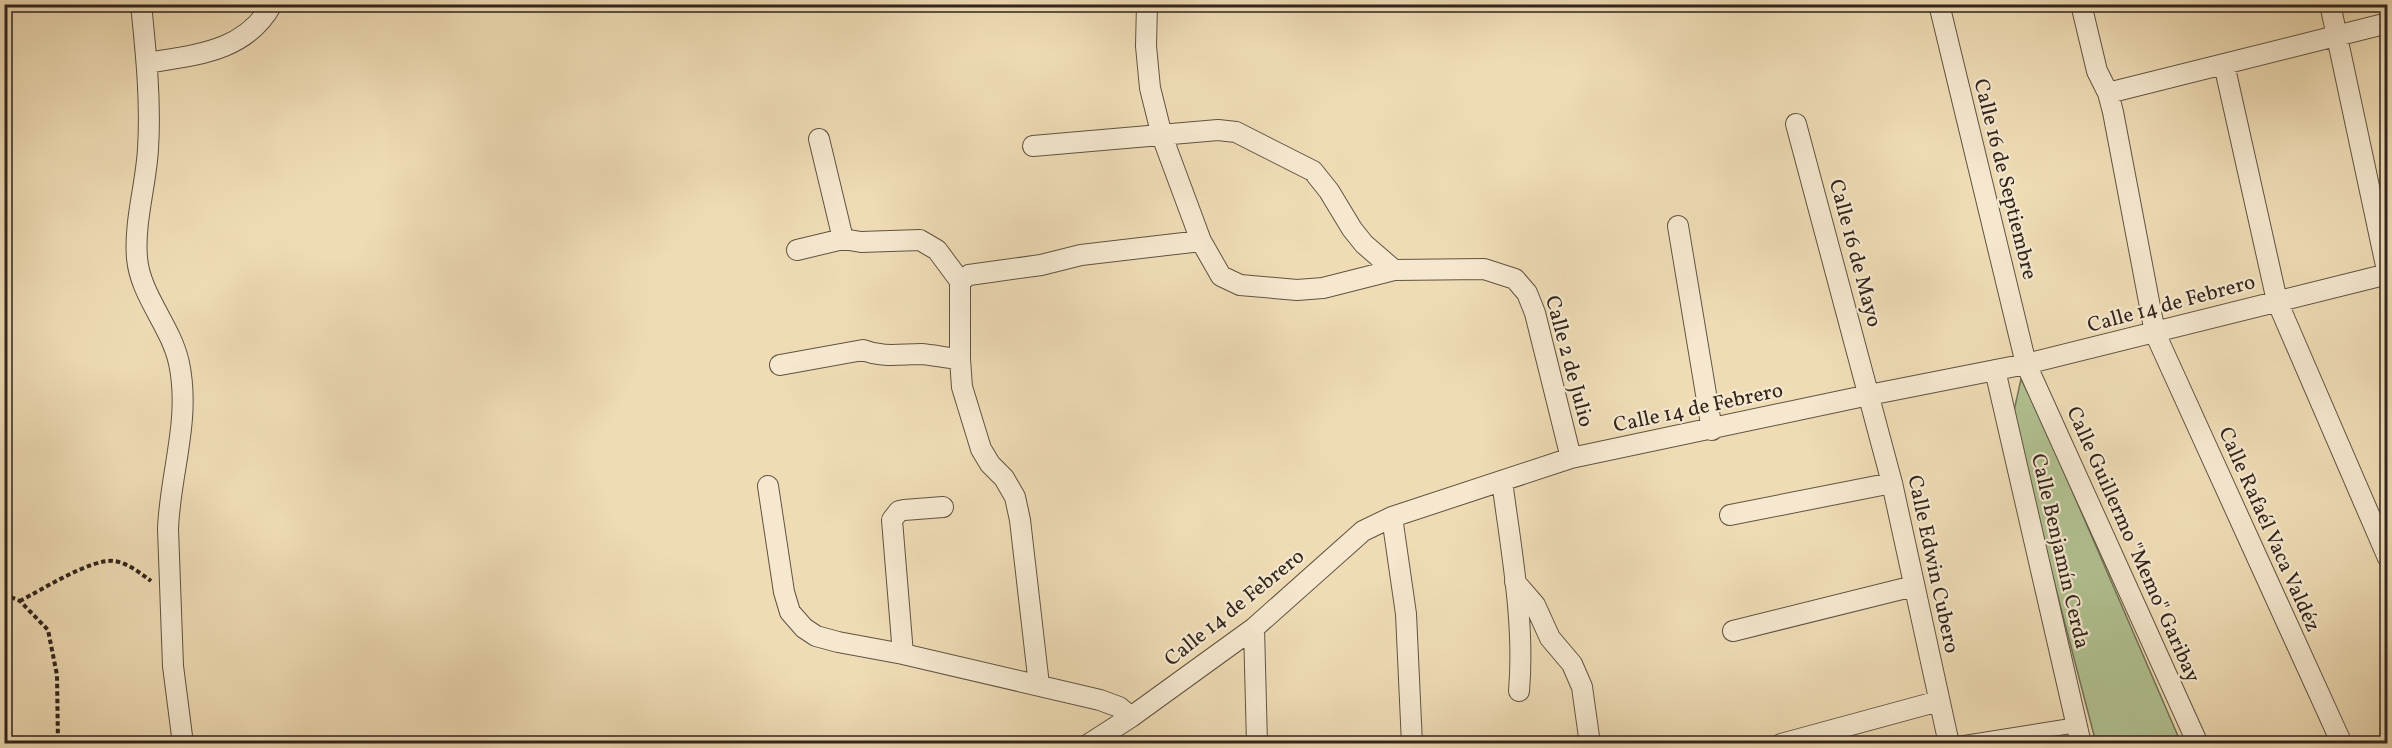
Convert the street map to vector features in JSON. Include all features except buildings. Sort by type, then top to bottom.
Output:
[{"type":"street","points":[[141,4],[147,63],[148,151],[137,258],[150,297],[178,359],[183,400],[178,457],[169,509],[169,592],[173,666],[183,744]]},
{"type":"street","points":[[147,63],[224,48],[266,16],[272,4]]},
{"type":"street","points":[[1147,4],[1146,46],[1149,77],[1162,136],[1201,241],[1221,276],[1230,282],[1249,286],[1312,290],[1394,270]]},
{"type":"street","name":"Calle 16 de Septiembre","points":[[1939,4],[2026,364]]},
{"type":"street","name":"Calle Rafaél Vaca Valdéz","points":[[2081,4],[2097,71],[2108,93],[2155,333],[2342,744]]},
{"type":"street","points":[[2330,4],[2387,274]]},
{"type":"street","points":[[2108,93],[2388,23]]},
{"type":"street","points":[[2224,64],[2277,301],[2388,558]]},
{"type":"street","name":"Calle 16 de Mayo","points":[[1796,124],[1869,395]]},
{"type":"street","points":[[1033,146],[1218,130],[1236,132],[1313,171],[1364,244],[1394,270]]},
{"type":"street","points":[[819,139],[843,239]]},
{"type":"street","points":[[1678,226],[1712,430]]},
{"type":"street","points":[[797,250],[843,239],[861,242],[920,240],[937,250],[960,281],[962,387],[981,449],[990,464],[1004,478],[1015,497],[1020,520],[1039,685]]},
{"type":"street","points":[[960,281],[969,275],[1041,265],[1081,255],[1201,241]]},
{"type":"street","name":"Calle 2 de Julio","points":[[1394,270],[1484,269],[1515,279],[1527,293],[1535,313],[1571,458]]},
{"type":"street","name":"Calle 14 de Febrero","points":[[1089,744],[1131,717],[1254,628],[1363,531],[1392,517],[1571,458],[2026,364],[2387,274]]},
{"type":"street","points":[[780,365],[863,350],[874,355],[922,354],[960,358]]},
{"type":"street","name":"Calle Guillermo \"Memo\" Garibay","points":[[2026,364],[2198,744]]},
{"type":"street","name":"Calle Benjamín Cerda","points":[[1995,370],[2079,734]]},
{"type":"street","name":"Calle Edwin Cubero","points":[[1869,395],[1892,483],[1949,744]]},
{"type":"street","points":[[1502,481],[1515,582],[1521,671],[1519,690]]},
{"type":"street","points":[[1730,515],[1892,483]]},
{"type":"street","points":[[768,486],[784,592],[790,612],[804,628],[816,636],[1100,700],[1119,707],[1131,717]]},
{"type":"street","points":[[903,654],[891,520],[899,511],[943,507]]},
{"type":"street","points":[[1392,517],[1406,614],[1412,744]]},
{"type":"street","points":[[1515,582],[1535,605],[1550,638],[1575,672],[1582,687],[1590,744]]},
{"type":"street","points":[[1733,631],[1914,586]]},
{"type":"street","points":[[1254,628],[1257,744]]},
{"type":"street","points":[[1781,744],[1940,701]]},
{"type":"street","points":[[1958,744],[2079,734]]},
{"type":"path","points":[[20,601],[97,561],[114,561],[130,567],[169,592]]},
{"type":"path","points":[[4,594],[20,601],[48,630],[57,675],[58,744]]},
{"type":"green space","points":[[2021,379],[2045,428],[2181,743],[2096,743],[2012,420]]}]
